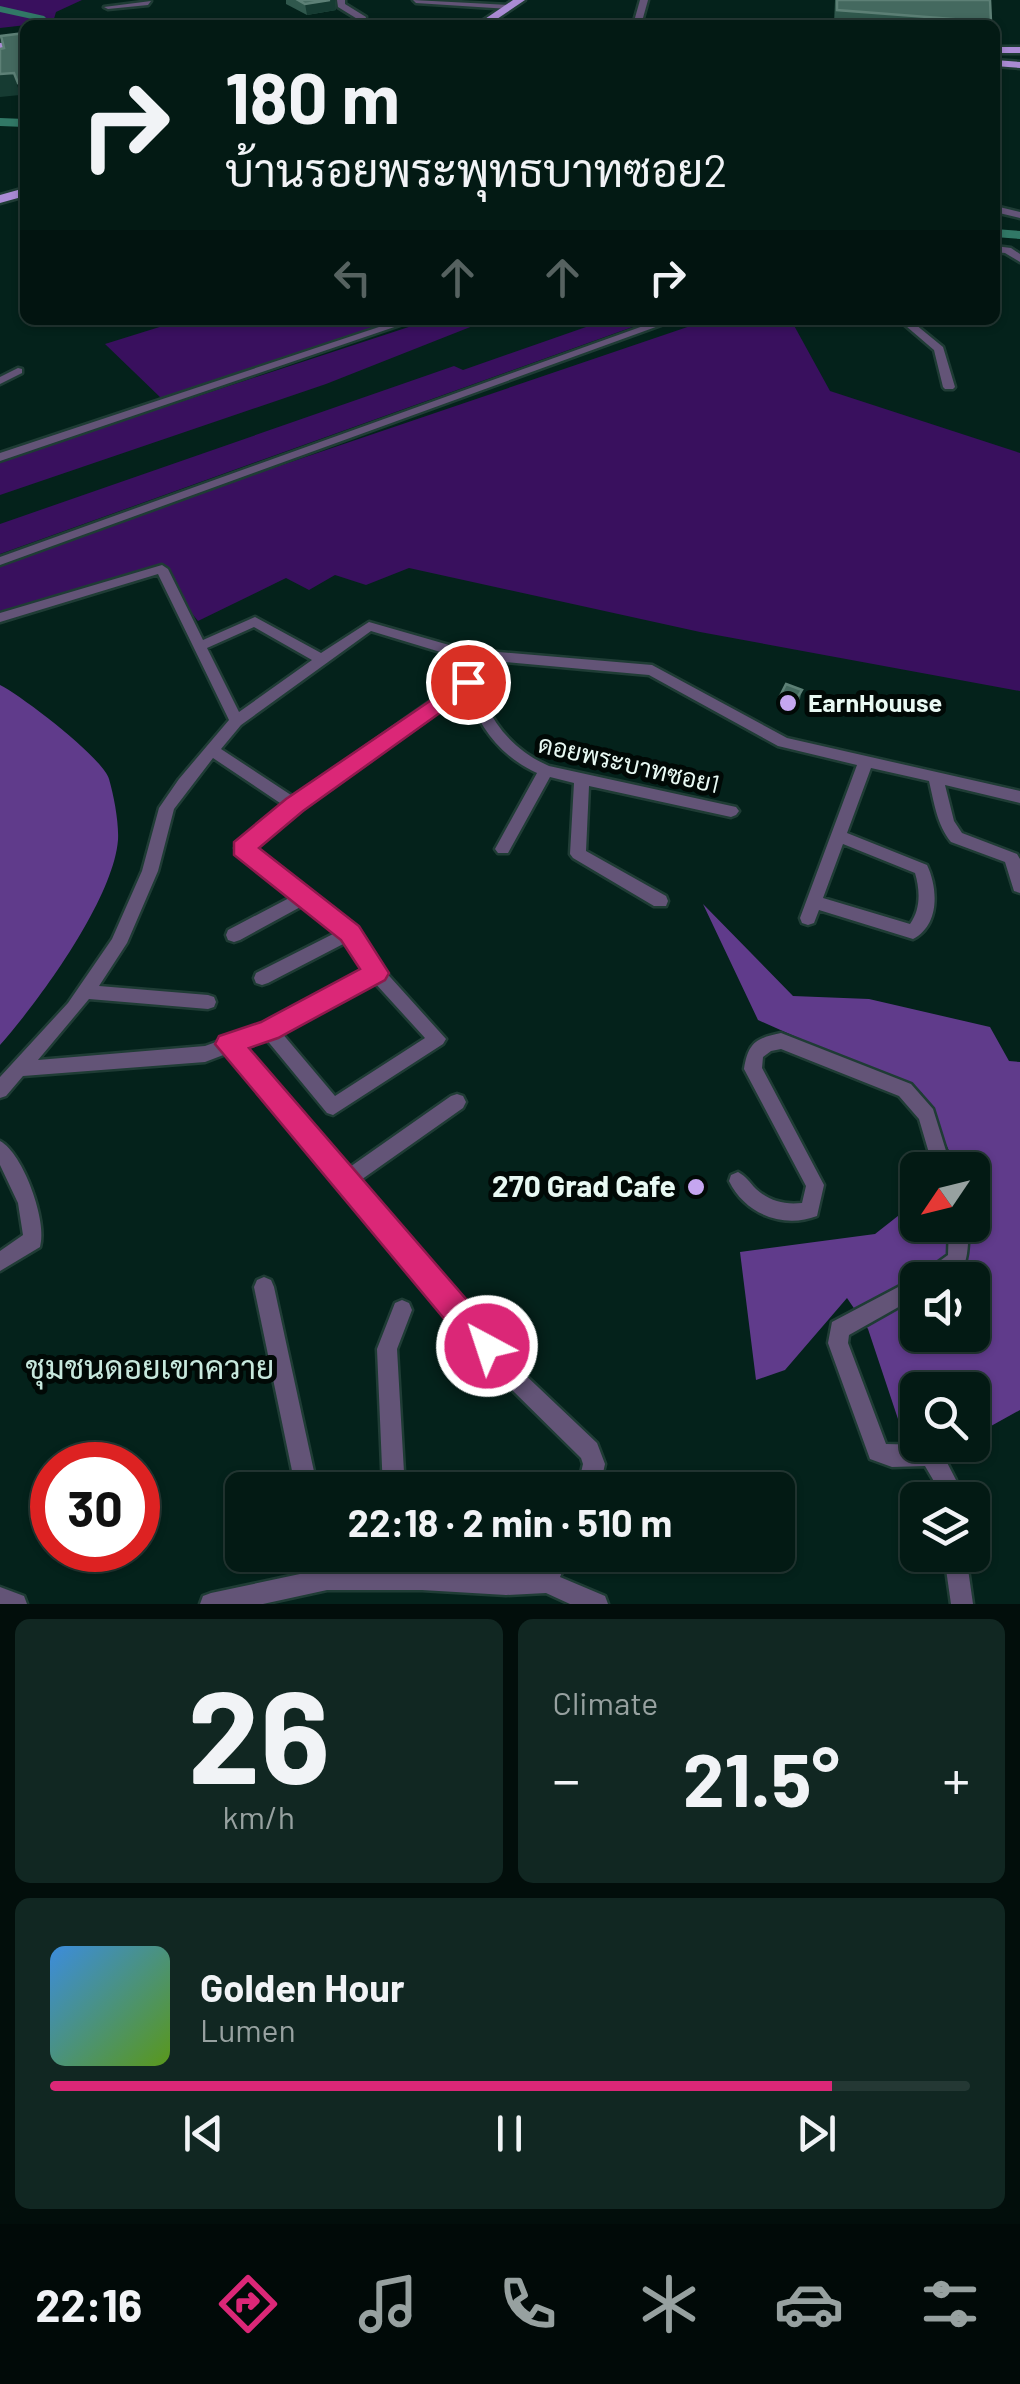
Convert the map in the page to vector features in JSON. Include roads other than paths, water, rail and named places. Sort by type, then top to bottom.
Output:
[{"type":"main road","points":[[498,20],[520,0]]},
{"type":"main road","points":[[498,20],[537,0]]},
{"type":"street","points":[[341,0],[341,6],[362,20]]},
{"type":"street","points":[[416,0],[498,20]]},
{"type":"street","points":[[108,6],[148,3]]},
{"type":"street","points":[[0,458],[395,325]]},
{"type":"street","points":[[0,561],[656,325]]},
{"type":"street","points":[[910,325],[939,349],[949,387]]},
{"type":"street","points":[[0,381],[18,371]]},
{"type":"street","points":[[0,618],[162,569],[236,721]]},
{"type":"street","points":[[201,646],[255,620],[319,658]]},
{"type":"street","points":[[0,1090],[85,992],[119,943],[150,871],[168,808],[212,750],[236,721],[368,626],[462,654],[652,670],[753,730],[784,742],[1020,797]]},
{"type":"street","name":"ดอยพระบาทซอย1","points":[[462,654],[468,682],[501,744],[517,759],[546,772],[732,811]]},
{"type":"street","points":[[269,1030],[333,1108],[437,1039],[376,973],[350,933],[243,848],[294,805],[468,682]]},
{"type":"street","points":[[212,750],[294,805]]},
{"type":"street","points":[[838,836],[921,870],[926,879],[925,918],[913,932],[811,910],[838,836],[866,761]]},
{"type":"street","points":[[503,849],[546,772]]},
{"type":"street","points":[[936,778],[950,833],[960,842],[1012,858],[1020,887]]},
{"type":"street","points":[[582,779],[578,854],[660,902]]},
{"type":"street","points":[[234,935],[304,898]]},
{"type":"street","points":[[262,978],[350,933]]},
{"type":"street","points":[[19,1069],[205,1054],[269,1030],[376,973]]},
{"type":"street","points":[[85,992],[208,1002]]},
{"type":"street","points":[[738,1180],[749,1197],[786,1214],[798,1216],[810,1210],[814,1200],[815,1185],[753,1068],[755,1054],[766,1044],[781,1041],[905,1090],[927,1115],[938,1152]]},
{"type":"street","points":[[228,1044],[512,1376],[588,1451],[594,1464],[592,1472]]},
{"type":"street","points":[[345,1181],[457,1102]]},
{"type":"street","points":[[0,1149],[20,1180],[32,1217],[33,1240],[0,1262]]},
{"type":"street","points":[[264,1286],[303,1472]]},
{"type":"street","points":[[900,1294],[849,1320],[839,1328],[838,1343],[878,1451],[897,1459],[918,1454],[932,1458],[945,1482]]},
{"type":"street","points":[[393,1472],[388,1349],[402,1310]]},
{"type":"street","points":[[326,1572],[327,1579]]},
{"type":"street","points":[[398,1572],[398,1580]]},
{"type":"street","points":[[546,1582],[550,1572]]},
{"type":"street","points":[[957,1572],[962,1604]]},
{"type":"street","points":[[211,1604],[327,1579],[546,1582],[597,1604]]},
{"type":"street","points":[[0,1598],[16,1604]]},
{"type":"waterway","points":[[0,9],[40,18],[38,20]]},
{"type":"waterway","points":[[0,122],[20,123]]},
{"type":"waterway","points":[[1000,233],[1020,235]]},
{"type":"place","name":"EarnHouuse","points":[[788,703]]},
{"type":"place","name":"270 Grad Cafe","points":[[696,1187]]},
{"type":"district","name":"ชุมชนดอยเขาควาย","points":[[150,1368]]}]
